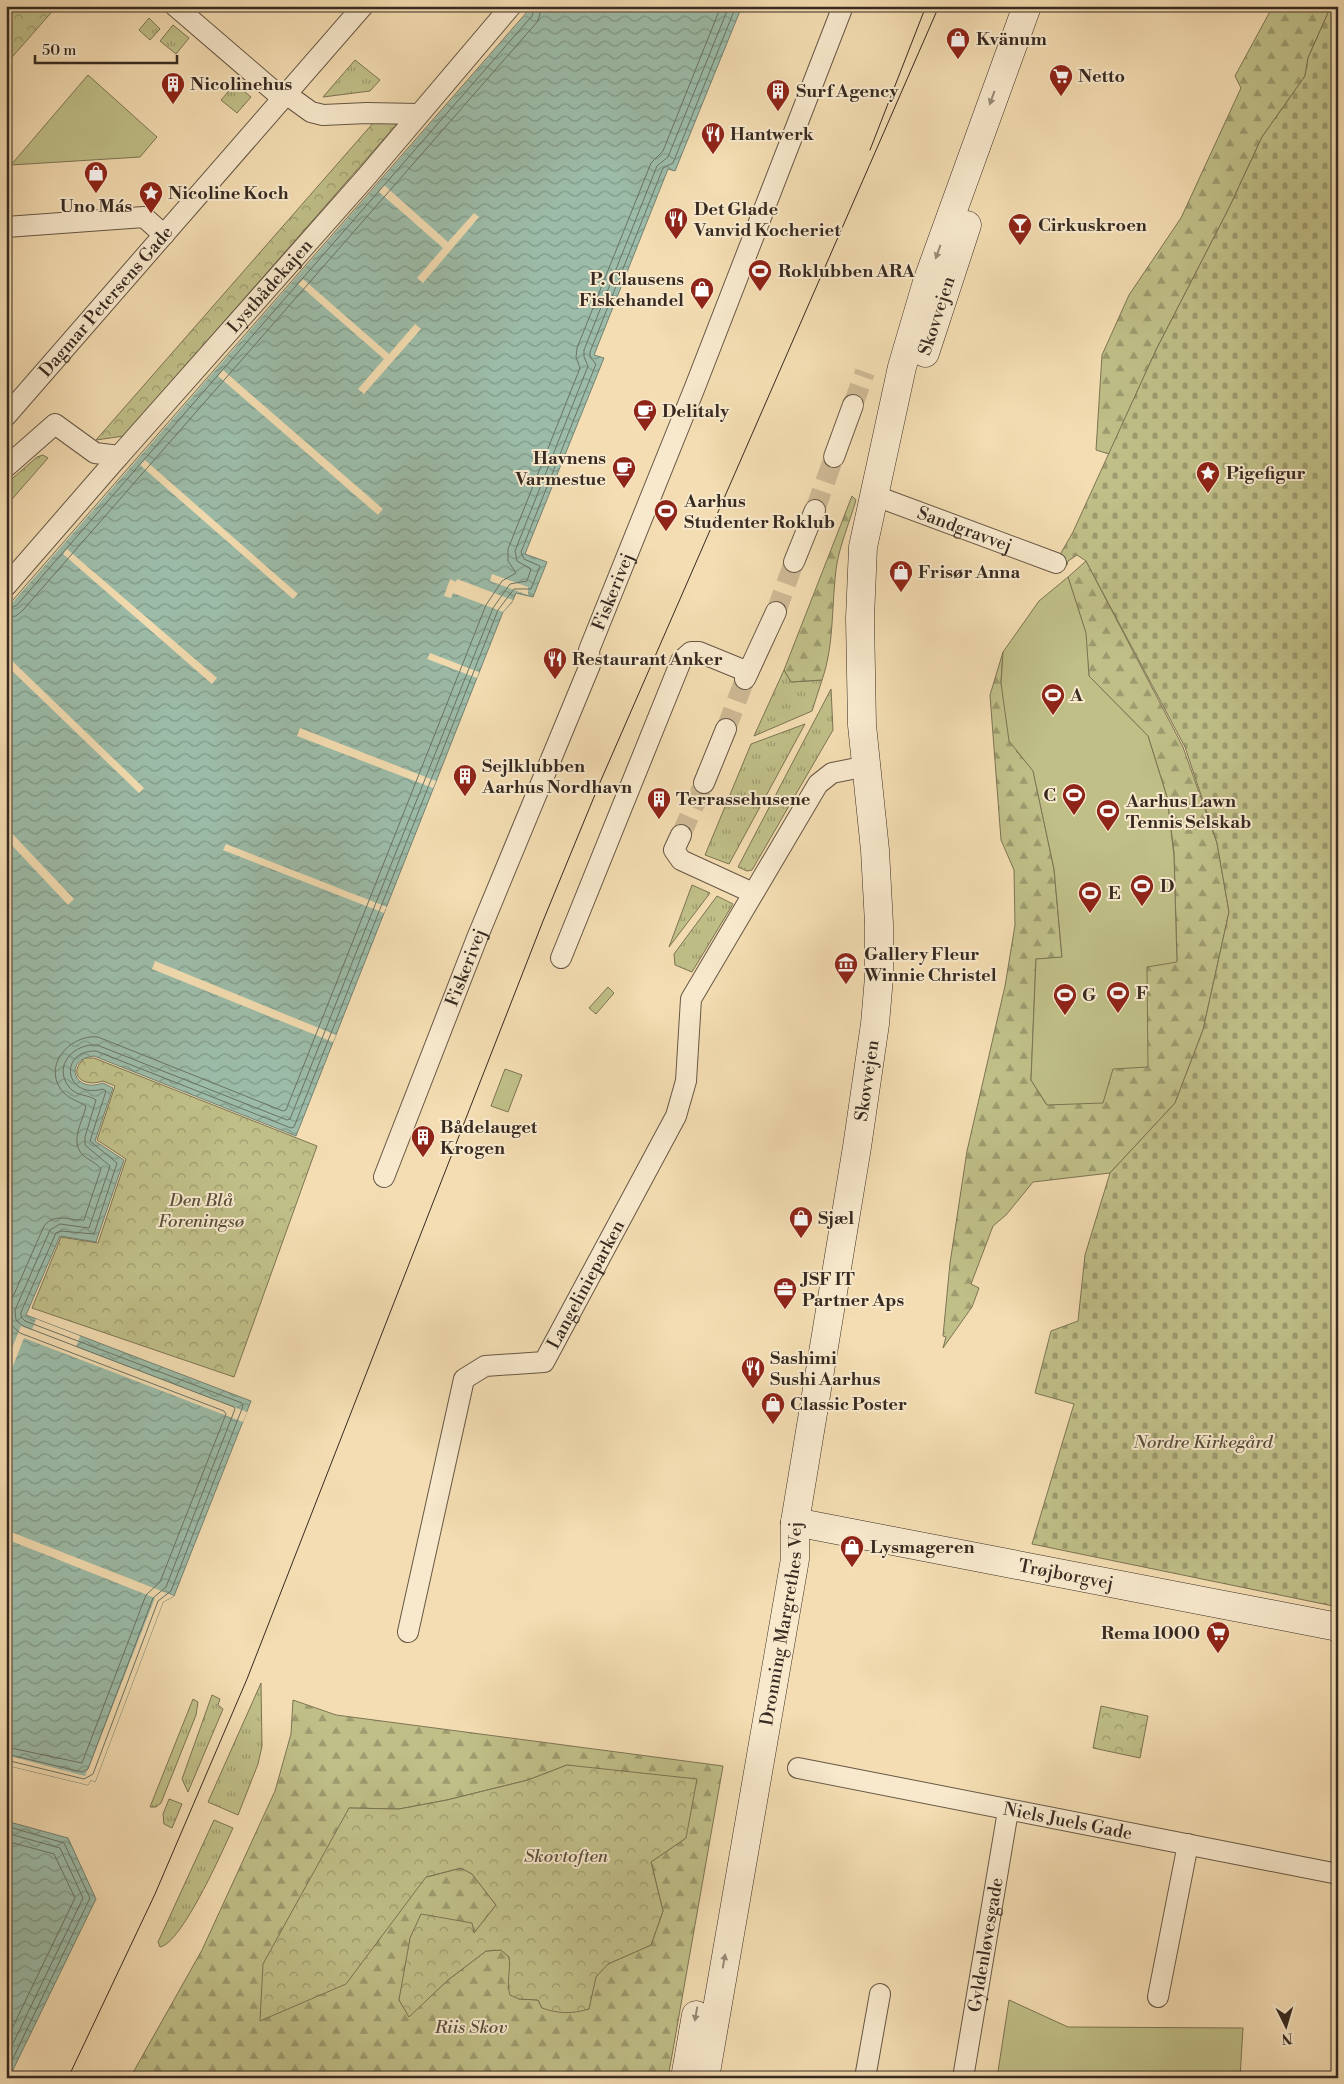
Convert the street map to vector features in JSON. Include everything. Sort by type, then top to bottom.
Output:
[{"type":"street","points":[[175,6],[284,96],[311,112],[323,115],[367,113],[419,114]]},
{"type":"street","name":"Dagmar Petersens Gade","points":[[6,416],[363,6]]},
{"type":"street","name":"Lystbådekajen","points":[[6,586],[367,176],[511,6]]},
{"type":"street","name":"Fiskerivej","points":[[384,1177],[477,938],[590,665],[589,650],[695,387],[843,6]]},
{"type":"street","name":"Skovvejen","points":[[795,1522],[857,1147],[875,1024],[880,924],[862,725],[862,635],[881,498],[902,368],[928,282],[1027,6]]},
{"type":"street","name":"Skovvejen","points":[[881,498],[919,371],[975,200],[1047,6]]},
{"type":"street","points":[[6,227],[144,217],[164,235]]},
{"type":"street","points":[[834,457],[853,405]]},
{"type":"street","points":[[6,467],[55,424],[95,453],[119,456]]},
{"type":"street","name":"Sandgravvej","points":[[881,498],[1056,563]]},
{"type":"street","points":[[794,562],[815,510]]},
{"type":"street","points":[[561,958],[681,661],[690,652],[699,652],[747,675],[776,612]]},
{"type":"street","points":[[704,783],[726,729]]},
{"type":"street","name":"Langelinieparken","points":[[408,1632],[464,1379],[485,1366],[544,1362],[676,1116],[686,1082],[691,999],[744,889],[818,784],[832,773],[866,766]]},
{"type":"street","points":[[681,835],[674,850],[681,860],[744,889]]},
{"type":"street","name":"Trøjborgvej","points":[[795,1522],[1338,1627]]},
{"type":"street","name":"Dronning Margrethes Vej","points":[[685,2078],[779,1556],[795,1522]]},
{"type":"street","name":"Dronning Margrethes Vej","points":[[705,2078],[795,1558],[795,1522]]},
{"type":"street","name":"Niels Juels Gade","points":[[798,1768],[1008,1811],[1338,1874]]},
{"type":"street","name":"Gyldenløvesgade","points":[[963,2078],[1008,1811]]},
{"type":"street","points":[[1158,1998],[1188,1844]]},
{"type":"street","points":[[865,2078],[880,1994]]},
{"type":"green space","points":[[12,6],[57,6],[6,64],[6,10]]},
{"type":"green space","points":[[1273,6],[1331,6],[1308,58],[1305,76],[1262,137],[1229,208],[1156,350],[1109,454],[1096,450],[1102,355],[1129,295],[1181,218],[1241,88],[1235,76]]},
{"type":"green space","name":"Nordre Kirkegård","points":[[1331,6],[1338,6],[1338,1607],[1032,1544],[1074,1404],[1035,1393],[1051,1331],[1078,1321],[1085,1255],[1110,1173],[1175,1103],[1203,1030],[1229,912],[1217,843],[1185,747],[1086,561],[1077,555],[1068,561],[1067,565],[1057,560],[1073,532],[1156,350],[1229,208],[1262,137],[1305,76],[1308,58]]},
{"type":"green space","points":[[149,18],[160,29],[150,40],[139,30]]},
{"type":"green space","points":[[173,25],[189,38],[176,54],[160,41]]},
{"type":"green space","points":[[355,60],[380,80],[370,91],[323,97]]},
{"type":"green space","points":[[88,75],[157,137],[140,157],[11,165]]},
{"type":"green space","points":[[235,84],[251,97],[237,113],[221,100]]},
{"type":"green space","points":[[374,122],[397,124],[124,436],[96,440]]},
{"type":"green space","points":[[43,455],[48,458],[6,506],[6,484],[37,457]]},
{"type":"green space","points":[[852,496],[856,500],[837,563],[831,637],[822,680],[791,682],[784,670]]},
{"type":"green space","points":[[1086,561],[1183,747],[1217,843],[1229,912],[1203,1030],[1175,1103],[1110,1173],[1033,1182],[1006,1215],[993,1226],[971,1284],[979,1288],[972,1307],[943,1348],[946,1337],[943,1336],[950,1263],[967,1151],[1005,986],[1015,925],[1014,870],[1001,840],[990,695],[1003,652],[1001,683],[1017,752],[1033,770],[1054,869],[1062,958],[1036,959],[1031,1080],[1046,1104],[1113,1069],[1147,964],[1177,961],[1174,852],[1167,797],[1148,736],[1089,676],[1085,631],[1068,577]]},
{"type":"green space","name":"Aarhus Lawn Tennis Selskab","points":[[1068,577],[1086,633],[1089,676],[1148,736],[1167,797],[1174,856],[1177,962],[1147,967],[1148,1067],[1113,1069],[1103,1103],[1047,1105],[1031,1080],[1036,959],[1062,957],[1054,869],[1033,771],[1009,741],[1001,683],[1003,652],[1039,601]]},
{"type":"green space","points":[[784,670],[791,682],[822,680],[812,711],[754,736]]},
{"type":"green space","points":[[831,689],[833,730],[752,870],[747,871],[738,867]]},
{"type":"green space","points":[[805,724],[729,864],[705,855],[751,744]]},
{"type":"green space","points":[[692,885],[710,893],[669,947]]},
{"type":"green space","points":[[717,896],[733,904],[692,972],[675,965],[674,954]]},
{"type":"green space","points":[[608,987],[614,993],[596,1014],[589,1008]]},
{"type":"green space","name":"Den Blå Foreningsø","points":[[85,1058],[94,1058],[317,1146],[234,1377],[32,1308],[61,1237],[98,1243],[126,1159],[97,1140],[115,1086],[103,1081],[89,1083],[79,1078],[77,1069]]},
{"type":"green space","points":[[505,1069],[522,1075],[508,1112],[491,1106]]},
{"type":"green space","points":[[261,1683],[262,1746],[258,1764],[238,1815],[208,1802]]},
{"type":"green space","points":[[212,1695],[220,1699],[218,1705],[223,1709],[188,1792],[182,1779]]},
{"type":"green space","points":[[193,1699],[198,1702],[196,1715],[161,1803],[156,1807],[150,1807]]},
{"type":"green space","name":"Riis Skov","points":[[293,1700],[336,1715],[723,1766],[668,2078],[130,2078],[202,1950],[275,1791],[291,1734]],"holes":[[[567,1765],[686,1838],[651,1862],[663,1911],[651,1945],[608,1964],[595,1977],[589,2009],[542,2008],[538,2000],[519,1999],[508,1989],[511,1968],[509,1957],[501,1950],[486,1951],[448,1980],[409,2016],[399,2000],[402,1986],[474,1933],[496,1905],[472,1874],[461,1868],[427,1877],[349,1808],[399,1809],[447,1800],[528,1780]]]},
{"type":"green space","points":[[1101,1706],[1148,1716],[1140,1758],[1093,1748]]},
{"type":"green space","name":"Skovtoften","points":[[567,1765],[697,1779],[686,1838],[651,1862],[663,1911],[651,1945],[608,1964],[596,1977],[589,2009],[577,2012],[554,2011],[542,2008],[538,2000],[519,1999],[510,1995],[508,1986],[509,1957],[501,1950],[486,1951],[448,1980],[409,2017],[399,2000],[410,1938],[421,1914],[472,1923],[474,1933],[496,1905],[472,1874],[461,1868],[426,1877],[346,1984],[260,2021],[263,1964],[349,1808],[399,1809],[447,1800],[528,1780]]},
{"type":"green space","points":[[169,1799],[182,1804],[172,1828],[164,1824],[163,1814]]},
{"type":"green space","points":[[214,1820],[233,1828],[190,1913],[169,1942],[160,1947],[158,1942]]},
{"type":"green space","points":[[1009,2000],[1068,2027],[1243,2028],[1240,2078],[997,2078]]},
{"type":"water","points":[[525,6],[742,6],[675,171],[668,169],[594,355],[604,358],[525,554],[547,562],[533,597],[516,593],[512,602],[503,612],[296,1136],[94,1056],[84,1058],[75,1069],[79,1080],[85,1084],[103,1083],[113,1088],[95,1141],[124,1160],[96,1242],[60,1236],[26,1315],[251,1401],[174,1596],[163,1602],[95,1782],[91,1780],[88,1785],[6,1765],[6,601]]},
{"type":"water","points":[[6,1821],[68,1838],[96,1899],[9,2078],[6,2078]]},
{"type":"pier","points":[[525,6],[533,6],[6,610],[6,601]]},
{"type":"pier","points":[[384,185],[448,242],[474,213],[479,217],[423,283],[417,278],[443,248],[379,192]]},
{"type":"pier","points":[[303,279],[389,354],[415,324],[421,329],[364,394],[358,389],[384,359],[298,284]]},
{"type":"pier","points":[[223,370],[383,509],[378,515],[218,376]]},
{"type":"pier","points":[[145,460],[298,594],[293,599],[140,465]]},
{"type":"pier","points":[[67,549],[217,678],[212,684],[63,554]]},
{"type":"pier","points":[[492,574],[528,587],[528,595],[490,581]]},
{"type":"pier","points":[[450,579],[456,582],[457,579],[513,600],[503,612],[453,593],[451,598],[444,596]]},
{"type":"pier","points":[[430,653],[479,672],[477,678],[427,659]]},
{"type":"pier","points":[[6,655],[144,788],[139,793],[6,665]]},
{"type":"pier","points":[[300,728],[436,781],[433,788],[297,736]]},
{"type":"pier","points":[[6,827],[74,899],[68,905],[6,839]]},
{"type":"pier","points":[[226,844],[387,907],[384,913],[223,850]]},
{"type":"pier","points":[[155,961],[336,1035],[333,1042],[152,969]]},
{"type":"pier","points":[[36,1319],[80,1336],[76,1347],[247,1412],[243,1422],[24,1338],[11,1371],[6,1370],[6,1363],[21,1326],[32,1330]]},
{"type":"pier","points":[[6,1530],[174,1596],[163,1602],[95,1782],[91,1780],[88,1785],[6,1765],[6,1755],[85,1776],[155,1598],[6,1539]]},
{"type":"tunnel","points":[[853,405],[865,372]]},
{"type":"tunnel","points":[[815,510],[834,457]]},
{"type":"tunnel","points":[[776,612],[794,562]]},
{"type":"tunnel","points":[[726,729],[745,679]]},
{"type":"tunnel","points":[[681,835],[704,783]]},
{"type":"tram line","points":[[870,150],[926,6]]},
{"type":"tram line","points":[[68,2078],[155,1894],[247,1679],[543,921],[601,780],[939,6]]},
{"type":"place","name":"Kvänum","points":[[958,60]]},
{"type":"place","name":"Netto","points":[[1061,97]]},
{"type":"place","name":"Nicolinehus","points":[[173,105]]},
{"type":"place","name":"Surf Agency","points":[[778,112]]},
{"type":"place","name":"Hantwerk","points":[[713,155]]},
{"type":"place","name":"Uno Más","points":[[96,194]]},
{"type":"place","name":"Nicoline Koch","points":[[151,214]]},
{"type":"place","name":"Det Glade Vanvid Kocheriet","points":[[676,240]]},
{"type":"place","name":"Cirkuskroen","points":[[1020,246]]},
{"type":"place","name":"Roklubben ARA","points":[[760,292]]},
{"type":"place","name":"P. Clausens Fiskehandel","points":[[702,310]]},
{"type":"place","name":"Delitaly","points":[[645,432]]},
{"type":"place","name":"Havnens Varmestue","points":[[624,489]]},
{"type":"place","name":"Pigefigur","points":[[1208,494]]},
{"type":"place","name":"Aarhus Studenter Roklub","points":[[666,532]]},
{"type":"place","name":"Frisør Anna","points":[[901,593]]},
{"type":"place","name":"Restaurant Anker","points":[[555,680]]},
{"type":"place","name":"A","points":[[1053,716]]},
{"type":"place","name":"Sejlklubben Aarhus Nordhavn","points":[[465,797]]},
{"type":"place","name":"C","points":[[1074,816]]},
{"type":"place","name":"Terrassehusene","points":[[659,820]]},
{"type":"place","name":"Aarhus Lawn Tennis Selskab","points":[[1108,832]]},
{"type":"place","name":"D","points":[[1142,907]]},
{"type":"place","name":"E","points":[[1090,914]]},
{"type":"place","name":"Gallery Fleur Winnie Christel","points":[[846,985]]},
{"type":"place","name":"F","points":[[1118,1014]]},
{"type":"place","name":"G","points":[[1065,1016]]},
{"type":"place","name":"Bådelauget Krogen","points":[[423,1158]]},
{"type":"place","name":"Sjæl","points":[[801,1239]]},
{"type":"place","name":"JSF IT Partner Aps","points":[[785,1310]]},
{"type":"place","name":"Sashimi Sushi Aarhus","points":[[753,1389]]},
{"type":"place","name":"Classic Poster","points":[[773,1425]]},
{"type":"place","name":"Lysmageren","points":[[852,1568]]},
{"type":"place","name":"Rema 1000","points":[[1218,1654]]}]
